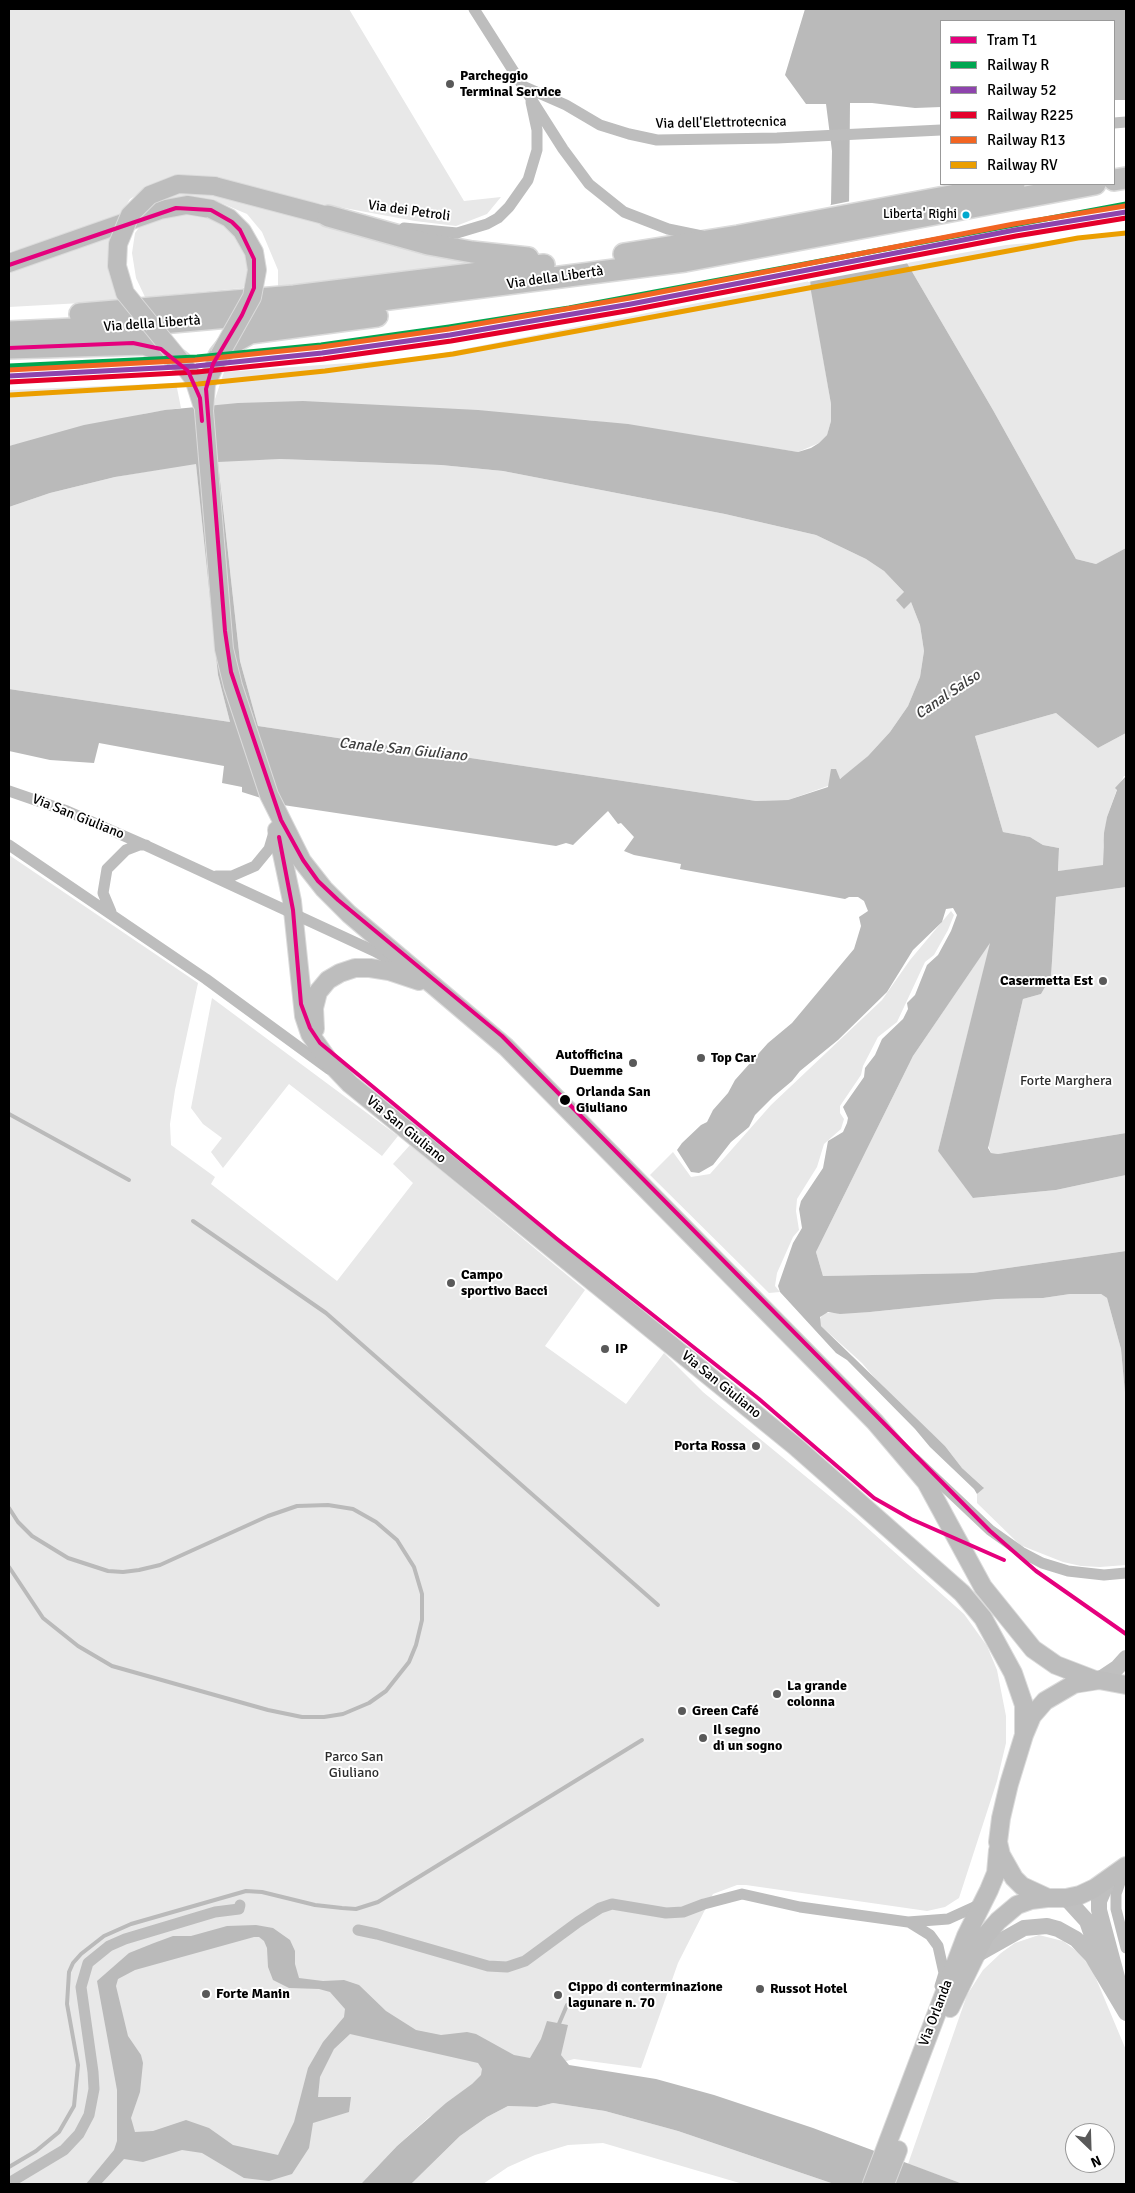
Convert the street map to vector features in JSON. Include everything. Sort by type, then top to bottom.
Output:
[{"type":"highway","name":"Via della Libertà","points":[[919,209],[1010,185]]},
{"type":"highway","name":"Via della Libertà","points":[[9,332],[147,325],[295,312],[684,261],[767,238],[919,209],[1088,185]]},
{"type":"highway","points":[[328,216],[428,244],[472,252],[563,262]]},
{"type":"highway","name":"Via della Libertà","points":[[9,318],[115,312],[294,296],[563,262],[738,236],[767,238]]},
{"type":"highway","points":[[218,356],[227,346],[250,333],[600,282],[767,238]]},
{"type":"highway","points":[[9,348],[125,343],[150,344],[169,353],[182,363]]},
{"type":"main road","points":[[204,412],[194,379],[125,292],[117,266],[118,244],[130,215],[150,195],[178,184],[214,186],[328,216]]},
{"type":"main road","points":[[9,263],[160,210],[187,205],[211,209],[229,218],[242,230],[254,252],[257,270],[252,298],[218,356],[206,384],[204,412],[226,662],[271,801]]},
{"type":"main road","name":"Via San Giuliano","points":[[271,801],[288,878],[304,1016],[310,1034],[324,1054],[350,1084],[730,1392],[962,1593],[983,1618],[1013,1673],[1024,1705],[1024,1735]]},
{"type":"main road","name":"Via San Giuliano","points":[[271,801],[291,843],[316,880],[338,904],[506,1048],[874,1422],[926,1482],[981,1582],[1014,1628],[1033,1649],[1047,1660],[1097,1680]]},
{"type":"main road","points":[[324,1054],[317,1034],[314,1008],[318,992],[333,976],[355,968],[380,969],[431,985]]},
{"type":"main road","points":[[1024,1735],[1032,1716],[1045,1701],[1065,1688],[1097,1680],[1118,1668],[1126,1658]]},
{"type":"main road","points":[[1097,1680],[1126,1685]]},
{"type":"main road","name":"Via Orlanda","points":[[885,2184],[895,2139],[927,2035],[981,1904],[996,1873],[1001,1818],[1024,1735]]},
{"type":"main road","points":[[998,1842],[1001,1855],[1014,1878],[1022,1886],[1048,1898]]},
{"type":"main road","name":"Via Orlanda","points":[[872,2184],[895,2139],[956,1994],[985,1936],[1005,1913],[1023,1902],[1080,1895],[1108,1880],[1125,1867]]},
{"type":"main road","points":[[1108,1880],[1099,1901],[1099,1910],[1126,2009]]},
{"type":"main road","points":[[1066,1898],[1087,1921],[1107,1980]]},
{"type":"main road","points":[[976,1955],[1014,1932],[1034,1926],[1047,1926],[1068,1934],[1092,1956],[1126,2013]]},
{"type":"street","name":"Via dei Petroli","points":[[474,9],[556,137],[589,184],[624,212],[645,221],[684,233],[712,237],[738,236]]},
{"type":"street","name":"Via dei Petroli","points":[[328,216],[437,232],[472,230],[498,218],[520,194],[528,180],[538,141],[527,91]]},
{"type":"street","name":"Via dell'Elettrotecnica","points":[[527,91],[566,105],[600,125],[640,137],[658,140],[940,130]]},
{"type":"street","points":[[538,141],[556,137]]},
{"type":"street","name":"Via San Giuliano","points":[[9,791],[67,811],[208,874],[374,951],[431,985]]},
{"type":"street","name":"Via San Giuliano","points":[[208,874],[232,876],[254,866],[269,849],[276,822]]},
{"type":"street","name":"Via San Giuliano","points":[[9,844],[206,979],[350,1084]]},
{"type":"street","name":"Via San Giuliano","points":[[114,916],[106,904],[103,893],[107,869],[114,859],[126,850],[139,845],[147,846]]},
{"type":"street","points":[[874,1422],[990,1530],[1021,1552],[1042,1563],[1068,1571],[1104,1574],[1126,1573]]},
{"type":"street","points":[[1125,1867],[1116,1894],[1116,1909],[1126,1948]]},
{"type":"street","points":[[358,1930],[488,1966],[507,1967],[525,1961],[578,1922],[600,1908],[612,1904],[666,1913],[683,1912],[712,1901],[742,1894],[800,1907],[908,1922],[948,1918],[981,1904]]},
{"type":"street","points":[[9,2183],[64,2150],[79,2134],[89,2115],[94,2089],[93,2072],[81,1987],[88,1963],[109,1946],[125,1938],[215,1912],[239,1909],[240,1905]]},
{"type":"street","points":[[908,1922],[930,1935],[938,1946],[943,1965],[941,1982],[927,2023],[927,2035]]},
{"type":"green space","points":[[9,9],[349,9],[464,201],[501,197],[487,214],[456,226],[415,221],[306,201],[152,186],[130,199],[119,217],[44,243],[9,252]]},
{"type":"green space","points":[[206,189],[471,264],[278,287],[278,270],[262,232],[247,214],[214,200],[195,197],[180,197],[161,204],[163,198],[173,193]]},
{"type":"green space","points":[[177,213],[198,213],[221,221],[234,233],[248,256],[250,276],[243,288],[145,297],[136,278],[132,253],[135,233],[144,221]]},
{"type":"green space","points":[[1126,234],[1126,548],[1096,564],[1076,559],[993,410],[907,263],[1006,245]]},
{"type":"green space","points":[[113,235],[110,264],[118,301],[9,307],[9,272]]},
{"type":"green space","points":[[810,281],[831,404],[831,421],[827,435],[819,443],[798,452],[589,420],[213,405],[224,372],[418,358]]},
{"type":"green space","points":[[176,383],[181,408],[148,413],[9,446],[9,390]]},
{"type":"green space","points":[[280,459],[441,465],[503,471],[725,514],[816,535],[866,559],[884,571],[904,592],[911,602],[920,625],[924,651],[920,677],[908,706],[890,732],[868,756],[846,775],[828,786],[788,800],[756,801],[258,726],[240,661],[218,461]]},
{"type":"green space","points":[[196,463],[218,675],[230,722],[9,689],[9,507],[50,493],[115,477]]},
{"type":"green space","points":[[1056,713],[1098,748],[1126,733],[1126,776],[1124,776],[1117,789],[1107,817],[1103,866],[1058,871],[1059,848],[1043,845],[1030,837],[1003,832],[975,736]]},
{"type":"green space","name":"Parco San Giuliano","points":[[9,855],[198,983],[175,1090],[170,1124],[171,1145],[215,1177],[211,1184],[337,1281],[413,1183],[393,1164],[410,1145],[585,1290],[545,1346],[626,1404],[664,1353],[703,1392],[855,1517],[964,1614],[987,1646],[997,1670],[1006,1716],[1006,1743],[997,1781],[959,1898],[945,1907],[927,1911],[746,1885],[737,1885],[713,1894],[678,1963],[641,2068],[574,2059],[496,2080],[429,2117],[397,2146],[361,2184],[9,2184]]},
{"type":"green space","name":"Forte Marghera","points":[[1126,887],[1126,1133],[998,1154],[991,1153],[988,1145],[1023,999],[1041,994],[1051,977],[1056,897]]},
{"type":"green space","points":[[951,911],[954,915],[948,930],[934,955],[925,962],[897,1022],[878,1037],[863,1066],[861,1075],[840,1106],[840,1113],[844,1119],[841,1129],[824,1144],[817,1167],[797,1199],[796,1211],[799,1230],[793,1237],[777,1273],[775,1286],[780,1292],[769,1293],[650,1175],[673,1152],[691,1177],[710,1174],[771,1105],[882,1000],[910,960]]},
{"type":"green space","points":[[991,941],[938,1151],[974,1198],[1056,1190],[1126,1175],[1126,1251],[973,1273],[823,1276],[816,1252],[913,1056]]},
{"type":"green space","points":[[212,998],[398,1136],[382,1156],[289,1084],[223,1168],[211,1152],[222,1138],[203,1124],[191,1108]]},
{"type":"green space","points":[[1070,1294],[1101,1294],[1107,1298],[1121,1349],[1126,1404],[1126,1565],[1081,1566],[1063,1562],[1020,1545],[977,1503],[977,1494],[983,1487],[962,1468],[945,1446],[884,1389],[862,1363],[821,1326],[819,1321],[823,1313],[870,1312],[997,1299],[1043,1298]]},
{"type":"green space","points":[[1039,1935],[1063,1941],[1078,1952],[1092,1969],[1126,2050],[1126,2184],[963,2184],[908,2164],[967,1995],[983,1970],[1015,1943]]},
{"type":"green space","points":[[553,2103],[605,2111],[678,2131],[834,2184],[743,2184],[603,2143],[568,2145],[535,2155],[508,2167],[483,2184],[411,2184],[460,2136],[487,2117],[508,2106],[537,2107]]},
{"type":"water","points":[[805,9],[1126,9],[1126,100],[1115,100],[1115,20],[940,20],[940,107],[915,108],[872,103],[850,103],[849,208],[907,263],[993,410],[1076,559],[1096,564],[1126,548],[1126,733],[1098,748],[1056,713],[975,736],[1003,832],[1030,837],[1043,845],[1059,848],[1058,871],[1103,865],[1104,833],[1107,817],[1117,790],[1115,788],[1126,776],[1126,887],[1056,897],[1051,977],[1041,994],[1023,999],[988,1148],[991,1153],[998,1154],[1126,1133],[1126,1175],[1056,1190],[973,1198],[938,1151],[990,943],[913,1056],[816,1252],[823,1276],[973,1273],[1126,1251],[1126,1404],[1121,1349],[1107,1298],[1101,1294],[997,1299],[840,1314],[828,1312],[820,1317],[821,1326],[945,1446],[962,1468],[984,1488],[977,1494],[847,1360],[836,1353],[780,1292],[778,1286],[793,1243],[802,1228],[799,1209],[801,1201],[823,1168],[828,1141],[843,1132],[847,1123],[848,1118],[843,1107],[864,1077],[865,1068],[875,1055],[882,1039],[903,1019],[908,1009],[907,1003],[915,995],[927,965],[938,955],[951,931],[957,915],[953,908],[946,909],[942,922],[913,950],[887,992],[838,1040],[800,1071],[792,1081],[773,1097],[755,1115],[749,1127],[731,1142],[713,1165],[699,1173],[691,1172],[677,1150],[682,1143],[701,1125],[707,1122],[713,1110],[728,1093],[735,1080],[768,1043],[792,1023],[854,949],[861,926],[859,917],[868,911],[864,901],[858,897],[845,899],[680,869],[681,864],[634,855],[624,851],[634,837],[621,823],[618,824],[608,811],[573,845],[566,843],[556,846],[283,805],[242,792],[242,787],[222,783],[224,766],[99,743],[94,763],[50,760],[9,751],[9,689],[230,722],[218,675],[196,464],[115,477],[50,493],[9,507],[9,446],[84,425],[165,410],[238,403],[303,401],[478,410],[628,424],[798,452],[819,443],[827,435],[831,421],[831,404],[811,291],[807,244],[831,204],[832,151],[826,104],[806,104],[785,75]],"holes":[[[280,459],[441,465],[503,471],[725,514],[816,535],[866,559],[884,571],[904,592],[896,600],[904,609],[911,602],[920,625],[924,651],[920,677],[908,706],[890,732],[868,756],[840,779],[836,769],[831,769],[828,787],[788,800],[756,801],[258,726],[240,661],[218,462]]]},
{"type":"water","points":[[256,1925],[273,1928],[290,1940],[295,1951],[295,1964],[299,1978],[323,1981],[344,1980],[359,1985],[386,2011],[416,2030],[441,2035],[467,2032],[476,2034],[514,2055],[530,2058],[541,2039],[547,2021],[568,2025],[561,2055],[569,2065],[656,2079],[714,2095],[813,2128],[963,2184],[834,2184],[678,2131],[605,2111],[553,2103],[537,2107],[508,2106],[487,2117],[460,2136],[411,2184],[361,2184],[397,2146],[446,2103],[472,2084],[481,2075],[482,2069],[478,2063],[350,2034],[334,2049],[320,2077],[318,2097],[351,2097],[349,2112],[313,2123],[309,2148],[292,2174],[269,2181],[244,2178],[202,2153],[182,2150],[143,2162],[124,2159],[101,2184],[86,2184],[114,2150],[117,2141],[117,2090],[97,1981],[129,1953],[173,1936],[191,1936],[227,1926]],"holes":[[[259,1937],[264,1941],[267,1948],[268,1967],[273,1980],[289,1988],[319,1989],[330,1992],[345,2009],[344,2017],[323,2042],[308,2068],[294,2122],[278,2155],[233,2145],[209,2128],[186,2120],[153,2131],[135,2132],[131,2118],[140,2092],[143,2063],[141,2055],[128,2036],[116,1986],[118,1979],[135,1970]]]},
{"type":"pier","points":[[851,201],[851,207],[885,227],[893,235],[909,263],[808,282],[804,243],[826,206]]},
{"type":"waterway","points":[[9,1114],[129,1180]]},
{"type":"waterway","points":[[193,1221],[326,1313],[658,1605]]},
{"type":"waterway","points":[[9,1508],[18,1522],[32,1536],[68,1558],[108,1571],[123,1572],[160,1565],[268,1516],[297,1506],[328,1505],[353,1509],[376,1522],[397,1540],[414,1567],[422,1594],[422,1620],[416,1645],[409,1662],[386,1691],[369,1703],[343,1714],[324,1717],[302,1717],[268,1710],[112,1666],[78,1646],[43,1618],[9,1567]]},
{"type":"waterway","points":[[9,2167],[36,2151],[59,2132],[74,2106],[78,2065],[67,2004],[69,1972],[73,1963],[81,1954],[104,1936],[131,1924],[246,1891],[262,1892],[315,1905],[342,1908],[356,1909],[378,1902],[642,1740]]},
{"type":"waterway","points":[[558,2026],[567,2005]]},
{"type":"tram line","name":"T1","points":[[9,265],[176,208],[211,210],[232,222],[240,230],[254,259],[254,288],[242,315],[213,364],[206,389],[225,631],[231,672],[281,820],[303,860],[318,881],[338,900],[502,1036],[990,1531],[1036,1571],[1126,1634]]},
{"type":"tram line","name":"T1","points":[[9,348],[133,343],[161,349],[188,371],[200,398],[202,421]]},
{"type":"tram line","name":"T1","points":[[279,837],[293,910],[301,1004],[310,1028],[320,1043],[557,1239],[759,1399],[874,1498],[911,1519],[1004,1560]]},
{"type":"rail line","name":"R","points":[[9,366],[197,357],[321,345],[449,327],[569,308],[1126,204]]},
{"type":"rail line","name":"R13","points":[[9,370],[195,360],[321,347],[449,329],[630,298],[1014,224],[1125,206]]},
{"type":"rail line","name":"52","points":[[9,376],[196,366],[322,353],[450,335],[631,304],[1015,230],[1126,212]]},
{"type":"rail line","name":"R225","points":[[9,382],[197,372],[323,359],[451,341],[632,310],[1016,236],[1126,218]]},
{"type":"rail line","name":"RV","points":[[10,395],[198,384],[325,371],[453,354],[1078,238],[1126,233]]},
{"type":"place","name":"Parcheggio Terminal Service","points":[[450,84]]},
{"type":"place","name":"Liberta' Righi","points":[[966,215]]},
{"type":"place","name":"Casermetta Est","points":[[1103,981]]},
{"type":"place","name":"Top Car","points":[[701,1058]]},
{"type":"place","name":"Autofficina Duemme","points":[[633,1063]]},
{"type":"place","name":"Orlanda San Giuliano","points":[[565,1100]]},
{"type":"place","name":"Campo sportivo Bacci","points":[[451,1283]]},
{"type":"place","name":"IP","points":[[605,1349]]},
{"type":"place","name":"Porta Rossa","points":[[756,1446]]},
{"type":"place","name":"La grande colonna","points":[[777,1694]]},
{"type":"place","name":"Green Café","points":[[682,1711]]},
{"type":"place","name":"Il segno di un sogno","points":[[703,1738]]},
{"type":"place","name":"Russot Hotel","points":[[760,1989]]},
{"type":"place","name":"Forte Manin","points":[[206,1994]]},
{"type":"place","name":"Cippo di conterminazione lagunare n. 70","points":[[558,1995]]},
{"type":"water label","name":"Canal Salso","points":[[948,695]]},
{"type":"water label","name":"Canale San Giuliano","points":[[403,750]]}]
